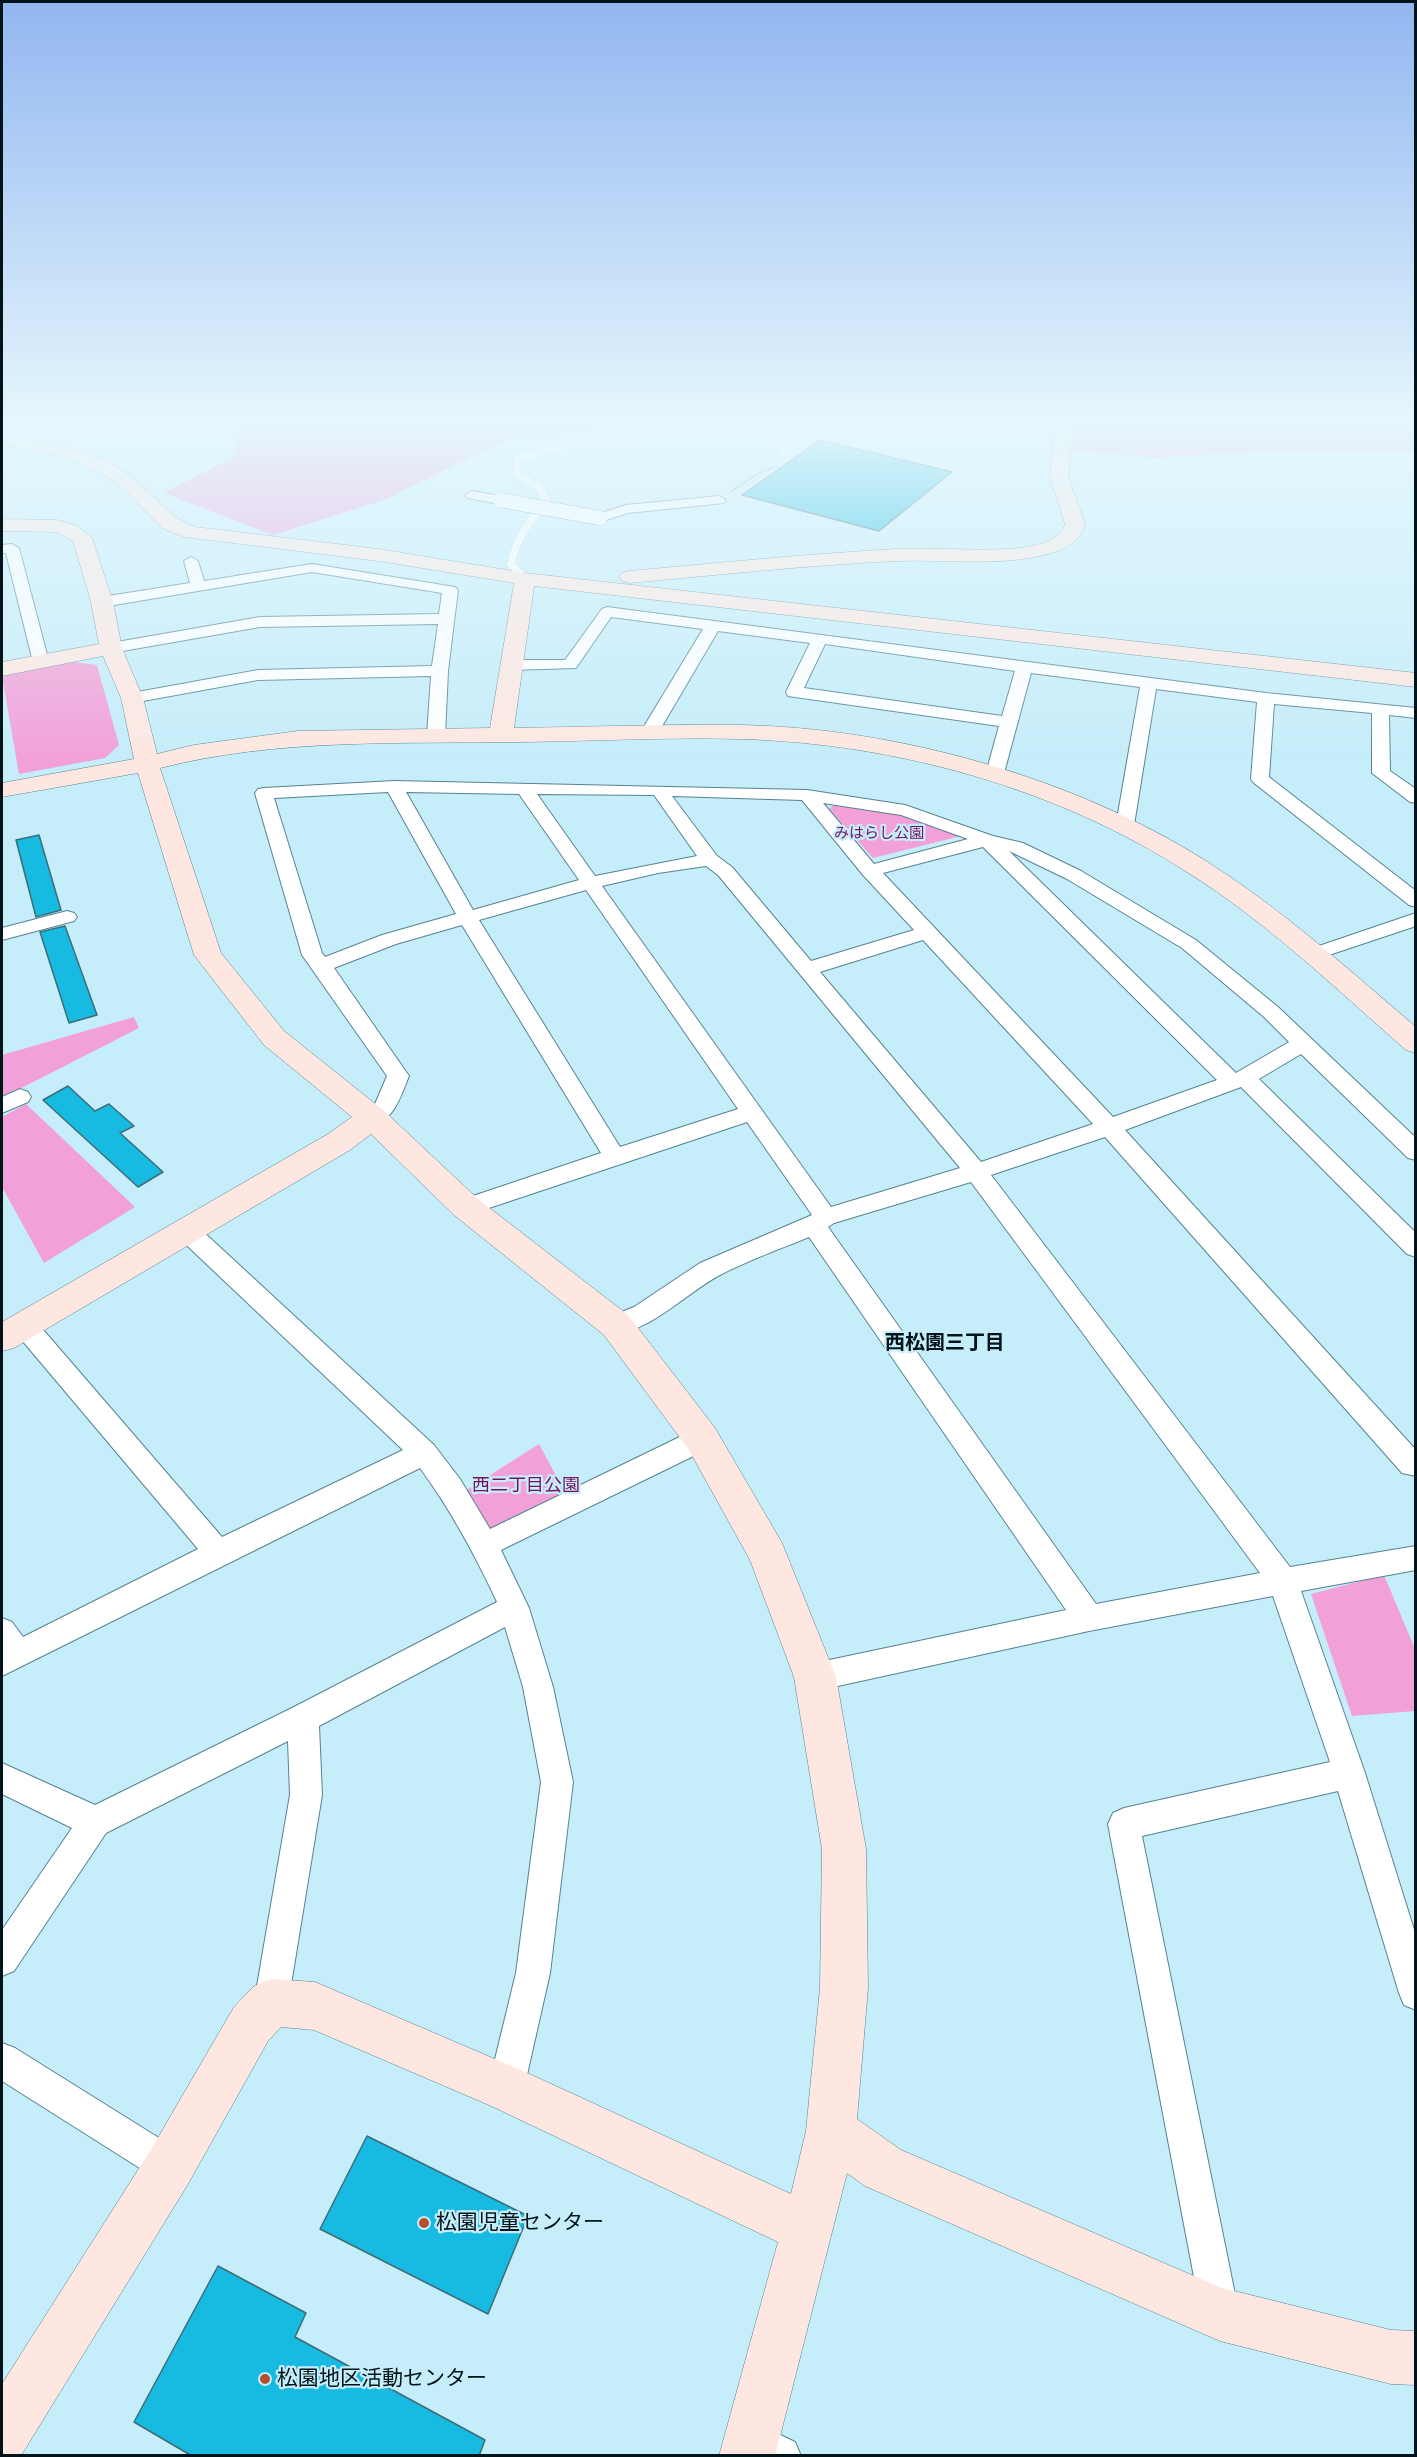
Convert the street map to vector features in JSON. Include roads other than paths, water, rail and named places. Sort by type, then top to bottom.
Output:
[{"type":"street","points":[[77,535],[82,538],[102,602],[111,648],[132,698],[147,764],[208,955],[274,1038],[372,1117],[466,1207],[616,1325],[702,1439],[768,1555],[815,1677],[844,1849],[844,1988],[831,2131],[760,2451]]},
{"type":"street","points":[[205,535],[379,555],[525,579],[1416,680]]},
{"type":"street","points":[[525,579],[620,578],[900,555],[1019,554],[1045,549],[1070,535]]},
{"type":"street","points":[[2,549],[12,548],[41,662]]},
{"type":"street","points":[[191,561],[198,586]]},
{"type":"street","points":[[102,602],[312,568],[450,590],[440,671],[436,735]]},
{"type":"street","points":[[501,734],[525,579]]},
{"type":"street","points":[[511,665],[570,665],[607,612],[1266,698],[1416,713]]},
{"type":"street","points":[[2,669],[260,622],[447,619]]},
{"type":"street","points":[[649,732],[713,626]]},
{"type":"street","points":[[820,639],[794,692],[1010,722]]},
{"type":"street","points":[[995,773],[1024,667]]},
{"type":"street","points":[[132,698],[258,675],[440,671]]},
{"type":"street","points":[[1125,825],[1149,683]]},
{"type":"street","points":[[1266,698],[1260,779],[1416,901]]},
{"type":"street","points":[[1380,709],[1381,773],[1416,798]]},
{"type":"street","points":[[2,790],[147,764],[195,752],[298,738],[744,732],[845,741],[941,759],[995,773],[1125,825],[1196,866],[1249,902],[1314,954],[1416,1043]]},
{"type":"street","points":[[394,786],[467,917],[615,1157]]},
{"type":"street","points":[[218,1553],[13,1332],[339,1142],[384,1108],[398,1076],[312,955],[264,794],[394,786],[659,790],[807,795],[905,810],[987,840],[1016,847],[1074,875],[1189,944],[1271,1012],[1416,1152]]},
{"type":"street","points":[[524,789],[752,1113],[820,1221],[1089,1618]]},
{"type":"street","points":[[659,790],[710,860],[725,871],[976,1172],[1283,1581],[1350,1773],[1416,1993]]},
{"type":"street","points":[[807,795],[870,871],[1109,1127],[1414,1467]]},
{"type":"street","points":[[870,871],[987,840]]},
{"type":"street","points":[[987,840],[1416,1248]]},
{"type":"street","points":[[322,966],[346,954],[400,936],[591,883],[710,860]]},
{"type":"street","points":[[2,934],[67,917]]},
{"type":"street","points":[[1314,954],[1416,919]]},
{"type":"street","points":[[807,969],[929,932]]},
{"type":"street","points":[[616,1325],[643,1314],[709,1269],[820,1221],[976,1172],[1239,1080],[1303,1042]]},
{"type":"street","points":[[466,1207],[752,1113]]},
{"type":"street","points":[[188,1232],[424,1453],[450,1487],[484,1545],[514,1608],[538,1687],[556,1782],[533,1972],[506,2088]]},
{"type":"street","points":[[484,1545],[702,1439]]},
{"type":"street","points":[[7,1649],[218,1553],[424,1453]]},
{"type":"street","points":[[815,1677],[1089,1618],[1416,1558]]},
{"type":"street","points":[[2,1959],[95,1822],[303,1718],[514,1608]]},
{"type":"street","points":[[2,2434],[170,2166],[250,2024],[271,2003],[306,1796],[303,1718]]},
{"type":"street","points":[[1220,2314],[1124,1824],[1350,1773]]},
{"type":"street","points":[[2,1778],[95,1822]]},
{"type":"street","points":[[271,2003],[315,2006],[506,2088],[808,2229]]},
{"type":"street","points":[[2,2061],[170,2166]]},
{"type":"street","points":[[831,2131],[883,2168],[1220,2314],[1391,2357],[1416,2358]]},
{"type":"lane","points":[[518,535],[513,547],[511,564],[525,579]]},
{"type":"place","name":"松園児童センター","points":[[424,2223]]},
{"type":"place","name":"松園地区活動センター","points":[[265,2379]]},
{"type":"district","name":"西松園三丁目","points":[[945,1343]]},
{"type":"park label","name":"みはらし公園","points":[[879,833]]},
{"type":"park label","name":"西二丁目公園","points":[[526,1485]]}]
